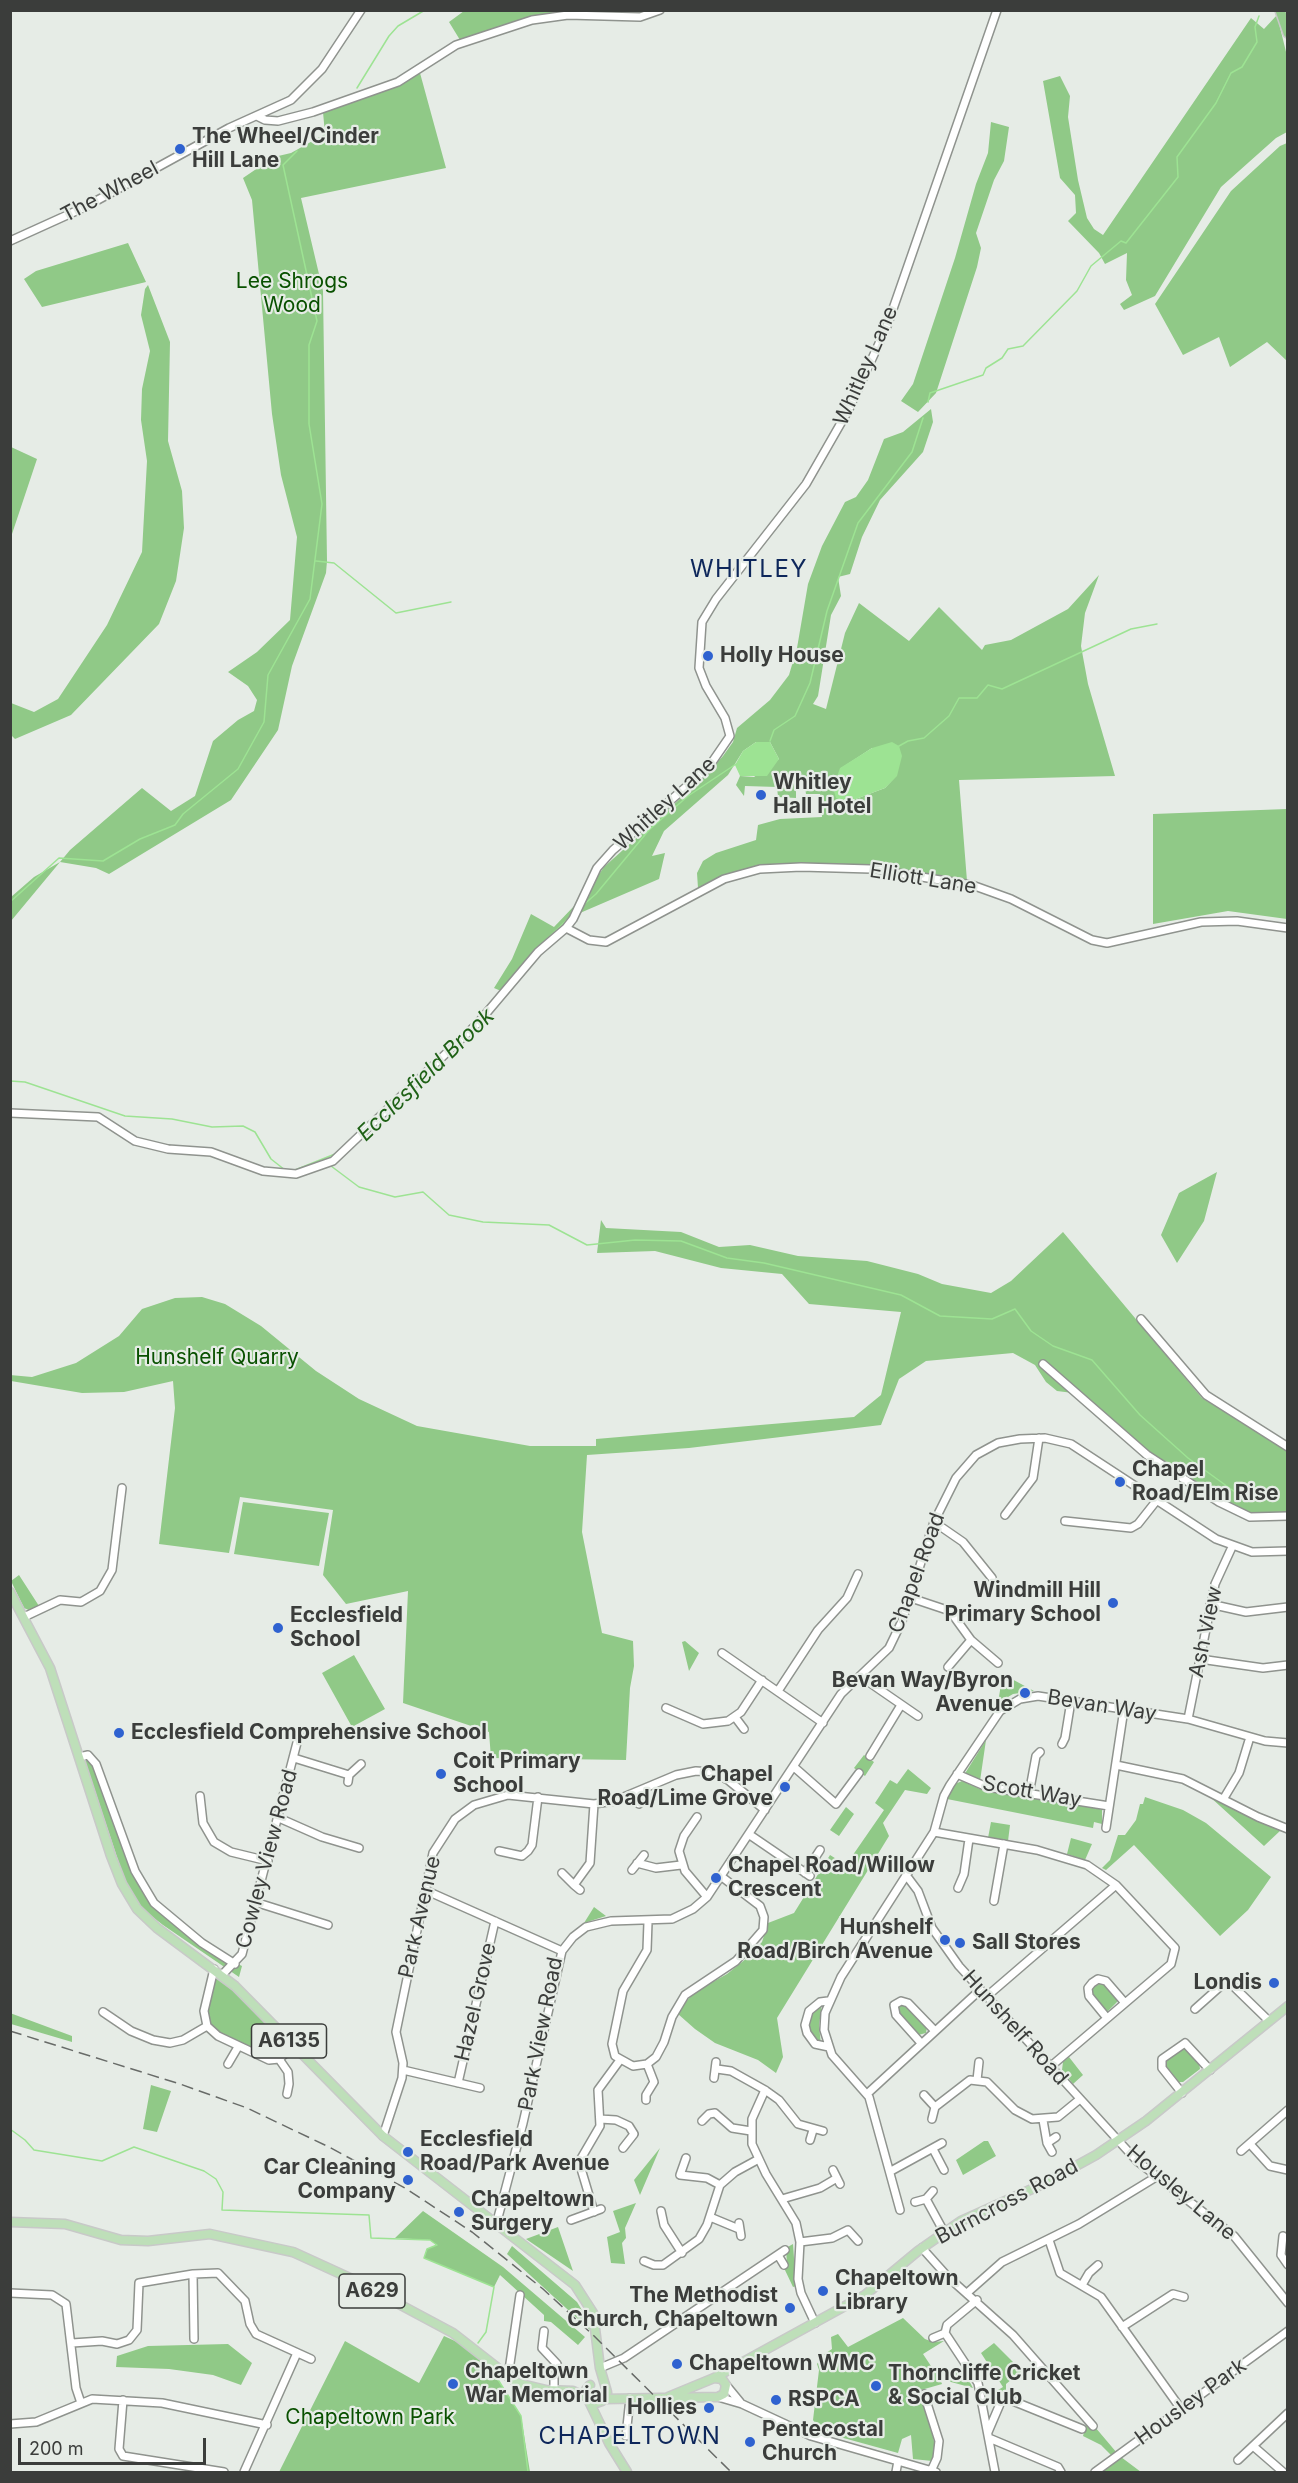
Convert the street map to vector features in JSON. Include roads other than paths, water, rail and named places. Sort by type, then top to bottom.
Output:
[{"type":"highway","points":[[1280,10],[1287,33]]},
{"type":"main road","name":"A6135","points":[[10,1592],[50,1668],[111,1856],[129,1897],[157,1928],[218,1972],[383,2136],[496,2225],[532,2250],[575,2286],[592,2313],[600,2368],[606,2388],[600,2421]]},
{"type":"main road","name":"Burncross Road","points":[[668,2397],[713,2379],[865,2295],[944,2232],[996,2203],[1057,2177],[1118,2141],[1182,2093],[1287,2006]]},
{"type":"main road","name":"A629","points":[[10,2222],[65,2224],[121,2240],[148,2241],[210,2234],[293,2252],[352,2279],[453,2333],[517,2383],[555,2391],[573,2391],[591,2384]]},
{"type":"main road","name":"Burncross Road","points":[[717,2397],[724,2394],[728,2373],[735,2367]]},
{"type":"main road","points":[[600,2368],[586,2390],[588,2398],[596,2403],[627,2397],[717,2397]]},
{"type":"main road","points":[[717,2397],[707,2388],[713,2379],[726,2384]]},
{"type":"main road","points":[[591,2384],[600,2382],[606,2388],[627,2397]]},
{"type":"main road","name":"A629","points":[[573,2391],[588,2398]]},
{"type":"main road","name":"A6135","points":[[588,2398],[609,2444],[627,2472]]},
{"type":"street","name":"The Wheel","points":[[10,241],[85,207],[229,128],[291,100],[329,61],[361,10]]},
{"type":"street","points":[[257,116],[265,120],[278,121],[313,112],[399,82],[456,45],[532,20],[576,14],[640,17],[660,10]]},
{"type":"street","name":"Whitley Lane","points":[[10,1113],[98,1116],[135,1141],[153,1146],[211,1152],[263,1171],[301,1173],[342,1155],[478,1023],[538,952],[566,928],[573,919],[597,868],[613,850],[697,780],[727,744],[729,729],[699,668],[702,622],[716,600],[806,484],[849,410],[887,326],[997,10]]},
{"type":"street","name":"Elliott Lane","points":[[566,928],[588,939],[606,942],[724,879],[760,869],[801,867],[871,869],[972,885],[1011,899],[1083,936],[1107,943],[1202,922],[1237,921],[1287,928]]},
{"type":"street","points":[[1141,1319],[1206,1395],[1287,1447]]},
{"type":"street","points":[[1043,1364],[1147,1455],[1220,1502],[1250,1517],[1287,1516]]},
{"type":"street","points":[[1005,1515],[1033,1478],[1039,1438]]},
{"type":"street","name":"Chapel Road","points":[[562,1951],[573,1937],[586,1927],[611,1921],[648,1922],[684,1914],[706,1898],[723,1877],[841,1695],[890,1648],[902,1621],[934,1522],[956,1478],[976,1455],[1009,1440],[1039,1438],[1059,1440],[1076,1447],[1204,1532],[1232,1547],[1252,1552],[1287,1551]]},
{"type":"street","points":[[24,1617],[60,1600],[81,1602],[100,1591],[112,1570],[122,1488]]},
{"type":"street","points":[[1069,1519],[1131,1528],[1138,1524],[1157,1500]]},
{"type":"street","points":[[934,1522],[963,1542],[992,1578]]},
{"type":"street","name":"Ash View","points":[[1188,1719],[1210,1604],[1218,1575],[1232,1547]]},
{"type":"street","points":[[778,1691],[818,1630],[847,1598],[858,1574]]},
{"type":"street","points":[[908,1597],[950,1611],[971,1640],[998,1663]]},
{"type":"street","points":[[1210,1604],[1246,1612],[1286,1605]]},
{"type":"street","points":[[948,1667],[971,1640]]},
{"type":"street","points":[[722,1653],[823,1723]]},
{"type":"street","points":[[1200,1659],[1263,1668],[1287,1665]]},
{"type":"street","points":[[860,1676],[918,1716]]},
{"type":"street","points":[[666,1708],[704,1724],[716,1724],[735,1717],[749,1702],[762,1680]]},
{"type":"street","name":"Bevan Way","points":[[828,2001],[934,1832],[944,1796],[957,1774],[993,1720],[1008,1705],[1030,1696],[1071,1701],[1188,1719],[1250,1737],[1287,1743]]},
{"type":"street","points":[[1062,1744],[1071,1701]]},
{"type":"street","points":[[870,1756],[901,1705]]},
{"type":"street","points":[[1106,1828],[1124,1709]]},
{"type":"street","points":[[735,1717],[744,1729]]},
{"type":"street","name":"Cowley View Road","points":[[218,1972],[235,1964],[242,1954],[258,1903],[299,1735]]},
{"type":"street","points":[[1224,1798],[1239,1773],[1250,1737]]},
{"type":"street","points":[[1029,1794],[1036,1756],[1040,1752]]},
{"type":"street","points":[[79,1757],[88,1755],[96,1764],[135,1871],[154,1903],[202,1943],[235,1964]]},
{"type":"street","points":[[294,1758],[348,1778],[361,1764]]},
{"type":"street","points":[[1116,1765],[1166,1774],[1287,1828]]},
{"type":"street","points":[[794,1767],[843,1810]]},
{"type":"street","name":"Park Avenue","points":[[383,2136],[403,2070],[396,2032],[433,1853],[455,1819],[474,1805],[491,1798],[508,1795],[594,1804],[635,1794],[676,1775],[696,1771],[711,1772],[728,1780],[765,1810]]},
{"type":"street","points":[[836,1804],[859,1773]]},
{"type":"street","name":"Scott Way","points":[[957,1774],[978,1784],[1109,1806]]},
{"type":"street","points":[[635,1794],[639,1804]]},
{"type":"street","points":[[200,1796],[203,1823],[214,1842],[231,1852],[268,1861]]},
{"type":"street","points":[[499,1851],[522,1856],[528,1851],[532,1845],[538,1797]]},
{"type":"street","points":[[562,1873],[577,1887],[590,1863],[594,1804]]},
{"type":"street","points":[[697,1817],[680,1844],[681,1865],[706,1898]]},
{"type":"street","points":[[279,1818],[322,1837],[359,1848]]},
{"type":"street","points":[[934,1832],[1004,1844],[1075,1860],[1102,1873],[1116,1885],[1175,1948],[1171,1964],[1050,2067]]},
{"type":"street","points":[[750,1835],[807,1874],[820,1850]]},
{"type":"street","points":[[958,1888],[964,1874],[969,1839]]},
{"type":"street","points":[[994,1901],[1000,1893],[1004,1844]]},
{"type":"street","points":[[632,1870],[644,1855]]},
{"type":"street","points":[[637,1863],[656,1868],[681,1865]]},
{"type":"street","name":"Hunshelf Road","points":[[906,1875],[918,1891],[932,1928],[947,1951],[1118,2141]]},
{"type":"street","points":[[648,1922],[645,1954],[627,1982],[612,2044],[620,2060],[633,2066],[647,2064],[660,2051],[672,2018],[685,1995],[736,1961],[763,1930],[764,1917],[760,1906],[723,1877]]},
{"type":"street","points":[[986,1996],[1116,1885]]},
{"type":"street","name":"Park View Road","points":[[425,1890],[562,1951],[523,2123],[496,2225]]},
{"type":"street","points":[[258,1903],[328,1925]]},
{"type":"street","name":"Hazel Grove","points":[[458,2083],[495,1921]]},
{"type":"street","points":[[218,1972],[204,2011],[207,2026],[238,2048],[269,2060],[279,2059],[294,2046]]},
{"type":"street","points":[[1107,2018],[1089,1996],[1088,1988],[1092,1983],[1098,1979],[1106,1981],[1125,2003]]},
{"type":"street","points":[[1195,2009],[1223,1984],[1230,1983],[1269,2022]]},
{"type":"street","points":[[867,2094],[980,1990]]},
{"type":"street","points":[[829,2047],[815,2044],[807,2033],[805,2025],[808,2010],[820,2002],[828,2001],[824,2020],[829,2047],[836,2061],[867,2094],[891,2170],[900,2210]]},
{"type":"street","points":[[921,2043],[896,2016],[894,2005],[901,2001],[908,2003],[935,2031]]},
{"type":"street","points":[[103,2012],[131,2031],[153,2040],[170,2043],[183,2040],[207,2026]]},
{"type":"street","points":[[1182,2093],[1162,2068],[1162,2059],[1185,2043],[1210,2070]]},
{"type":"street","points":[[228,2066],[238,2048]]},
{"type":"street","points":[[279,2059],[288,2072],[290,2084],[286,2094]]},
{"type":"street","points":[[571,2220],[597,2210],[579,2162],[583,2151],[599,2131],[598,2090],[620,2060]]},
{"type":"street","points":[[977,2080],[979,2062]]},
{"type":"street","points":[[646,2100],[646,2095],[654,2082],[647,2064]]},
{"type":"street","points":[[714,2078],[716,2066],[731,2071],[779,2100],[798,2124],[823,2131]]},
{"type":"street","points":[[403,2070],[480,2088]]},
{"type":"street","points":[[932,2119],[935,2107],[963,2083],[977,2080],[987,2082],[1026,2117],[1044,2120],[1064,2113],[1080,2099]]},
{"type":"street","points":[[765,2090],[755,2110],[751,2131],[758,2160],[796,2223],[800,2242],[798,2279],[801,2293],[815,2323]]},
{"type":"street","points":[[924,2095],[935,2107]]},
{"type":"street","points":[[1241,2151],[1287,2110]]},
{"type":"street","points":[[702,2121],[709,2114],[715,2113],[732,2128],[751,2131]]},
{"type":"street","points":[[600,2119],[616,2120],[629,2126],[634,2134],[623,2148]]},
{"type":"street","points":[[1044,2120],[1047,2142],[1052,2152]]},
{"type":"street","points":[[810,2140],[813,2130]]},
{"type":"street","points":[[1047,2142],[1056,2137]]},
{"type":"street","name":"Housley Lane","points":[[1118,2141],[1156,2176],[1234,2236],[1287,2303]]},
{"type":"street","points":[[891,2170],[942,2143]]},
{"type":"street","points":[[1250,2144],[1270,2166],[1287,2170]]},
{"type":"street","points":[[933,2149],[944,2170]]},
{"type":"street","points":[[686,2158],[680,2175],[707,2178],[720,2185]]},
{"type":"street","points":[[644,2261],[661,2265],[682,2253],[699,2239],[710,2217],[720,2185],[735,2172],[758,2160]]},
{"type":"street","points":[[967,2293],[1002,2262],[1049,2240],[1117,2203],[1156,2176]]},
{"type":"street","points":[[782,2199],[820,2188],[837,2177]]},
{"type":"street","points":[[915,2202],[926,2199],[933,2191]]},
{"type":"street","points":[[926,2199],[944,2232]]},
{"type":"street","points":[[661,2211],[664,2226],[682,2253]]},
{"type":"street","points":[[710,2217],[740,2230]]},
{"type":"street","points":[[800,2242],[832,2238],[848,2230],[858,2241]]},
{"type":"street","points":[[1283,2236],[1281,2255],[1287,2265]]},
{"type":"street","points":[[1049,2240],[1060,2273],[1101,2297],[1181,2409]]},
{"type":"street","points":[[922,2248],[939,2268],[977,2300],[1029,2351],[1093,2426]]},
{"type":"street","points":[[600,2368],[624,2358],[785,2250]]},
{"type":"street","points":[[778,2254],[784,2265]]},
{"type":"street","points":[[1082,2285],[1089,2273],[1098,2265]]},
{"type":"street","points":[[72,2343],[102,2341],[117,2344],[129,2340],[137,2330],[139,2283],[193,2274],[218,2273],[245,2301],[250,2324],[256,2334],[310,2359]]},
{"type":"street","points":[[193,2274],[194,2339]]},
{"type":"street","points":[[10,2293],[52,2295],[66,2304],[76,2388],[81,2403]]},
{"type":"street","points":[[1122,2327],[1173,2294],[1184,2296]]},
{"type":"street","points":[[508,2377],[520,2295]]},
{"type":"street","points":[[977,2300],[946,2325],[945,2333],[978,2383],[995,2472]]},
{"type":"street","points":[[544,2331],[542,2348],[558,2364],[554,2378],[555,2391]]},
{"type":"street","name":"Housley Park","points":[[1095,2472],[1287,2331]]},
{"type":"street","points":[[933,2338],[945,2333]]},
{"type":"street","points":[[244,2472],[267,2425],[297,2353]]},
{"type":"street","points":[[726,2384],[742,2404]]},
{"type":"street","points":[[717,2397],[742,2404],[811,2436],[933,2472],[938,2458],[939,2441],[924,2394]]},
{"type":"street","points":[[626,2436],[627,2397]]},
{"type":"street","points":[[988,2435],[1003,2397],[1082,2429]]},
{"type":"street","points":[[10,2424],[36,2422],[92,2399],[162,2403],[267,2425]]},
{"type":"street","points":[[123,2400],[119,2449],[123,2456],[224,2472]]},
{"type":"street","points":[[1238,2460],[1287,2413]]},
{"type":"street","points":[[988,2435],[1058,2467],[1061,2472]]},
{"type":"street","points":[[1253,2445],[1282,2472]]},
{"type":"street","points":[[896,2472],[898,2460]]},
{"type":"waterway","points":[[357,88],[389,36],[398,26],[425,10]]},
{"type":"waterway","points":[[928,402],[930,393],[983,375],[986,368],[1002,358],[1008,349],[1023,346],[1077,291],[1091,266],[1121,241],[1126,243],[1178,177],[1177,157],[1216,103],[1231,73],[1242,67],[1257,42],[1255,27],[1259,16]]},
{"type":"waterway","points":[[10,902],[59,858],[103,861],[140,839],[175,825],[183,814],[238,769],[264,722],[268,675],[310,599],[322,504],[309,424],[309,345],[317,321],[283,165],[297,151]]},
{"type":"waterway","points":[[770,741],[774,730],[795,716],[810,683],[827,611],[858,523],[912,452],[923,418]]},
{"type":"waterway","points":[[316,561],[334,563],[396,613],[451,602]]},
{"type":"waterway","points":[[899,746],[908,741],[924,738],[949,716],[959,698],[977,698],[988,685],[1002,689],[1131,629],[1157,624]]},
{"type":"waterway","name":"Ecclesfield Brook","points":[[582,906],[596,894],[649,830],[688,796],[736,764]]},
{"type":"waterway","name":"Ecclesfield Brook","points":[[545,941],[572,915]]},
{"type":"waterway","name":"Ecclesfield Brook","points":[[477,1028],[503,998]]},
{"type":"waterway","name":"Ecclesfield Brook","points":[[358,1142],[439,1065]]},
{"type":"waterway","name":"Ecclesfield Brook","points":[[10,1081],[25,1082],[125,1116],[172,1119],[212,1127],[243,1126],[255,1132],[271,1159],[285,1170]]},
{"type":"waterway","name":"Ecclesfield Brook","points":[[295,1170],[335,1154]]},
{"type":"waterway","points":[[331,1166],[359,1187],[395,1197],[423,1192],[449,1215],[483,1222],[549,1225],[587,1245],[635,1240],[681,1241],[727,1258],[764,1263],[901,1295],[940,1316],[992,1319],[1015,1309],[1031,1331],[1053,1346],[1092,1360],[1140,1415],[1188,1458],[1235,1492]]},
{"type":"waterway","points":[[10,2129],[34,2150],[102,2161],[134,2147],[204,2171],[216,2179],[223,2192],[222,2210],[369,2215],[371,2238],[430,2240],[437,2245],[427,2249],[424,2258],[494,2287],[486,2332],[478,2343]]},
{"type":"waterway","points":[[490,2367],[521,2416],[528,2472]]},
{"type":"railway","points":[[10,2031],[180,2084],[247,2108],[329,2147],[405,2188],[472,2232],[543,2289],[592,2334],[731,2472]]},
{"type":"place","name":"The Wheel/Cinder Hill Lane","points":[[180,149]]},
{"type":"place","name":"Holly House","points":[[708,656]]},
{"type":"place","name":"Whitley Hall Hotel","points":[[761,795]]},
{"type":"place","name":"Chapel Road/Elm Rise","points":[[1120,1482]]},
{"type":"place","name":"Windmill Hill Primary School","points":[[1113,1603]]},
{"type":"place","name":"Ecclesfield School","points":[[278,1628]]},
{"type":"place","name":"Bevan Way/Byron Avenue","points":[[1025,1693]]},
{"type":"place","name":"Ecclesfield Comprehensive School","points":[[119,1733]]},
{"type":"place","name":"Coit Primary School","points":[[441,1774]]},
{"type":"place","name":"Chapel Road/Lime Grove","points":[[785,1787]]},
{"type":"place","name":"Chapel Road/Willow Crescent","points":[[716,1878]]},
{"type":"place","name":"Hunshelf Road/Birch Avenue","points":[[945,1940]]},
{"type":"place","name":"Sall Stores","points":[[960,1943]]},
{"type":"place","name":"Londis","points":[[1274,1983]]},
{"type":"place","name":"Ecclesfield Road/Park Avenue","points":[[408,2152]]},
{"type":"place","name":"Car Cleaning Company","points":[[408,2180]]},
{"type":"place","name":"Chapeltown Surgery","points":[[459,2212]]},
{"type":"place","name":"Chapeltown Library","points":[[823,2291]]},
{"type":"place","name":"The Methodist Church, Chapeltown","points":[[790,2308]]},
{"type":"place","name":"Chapeltown WMC","points":[[677,2364]]},
{"type":"place","name":"Chapeltown War Memorial","points":[[453,2384]]},
{"type":"place","name":"Thorncliffe Cricket & Social Club","points":[[876,2386]]},
{"type":"place","name":"RSPCA","points":[[776,2400]]},
{"type":"place","name":"Hollies","points":[[709,2408]]},
{"type":"place","name":"Pentecostal Church","points":[[750,2442]]},
{"type":"district","name":"WHITLEY","points":[[749,570]]},
{"type":"district","name":"CHAPELTOWN","points":[[630,2437]]},
{"type":"park label","name":"Lee Shrogs Wood","points":[[292,294]]},
{"type":"park label","name":"Hunshelf Quarry","points":[[217,1358]]},
{"type":"park label","name":"Chapeltown Park","points":[[370,2418]]}]
